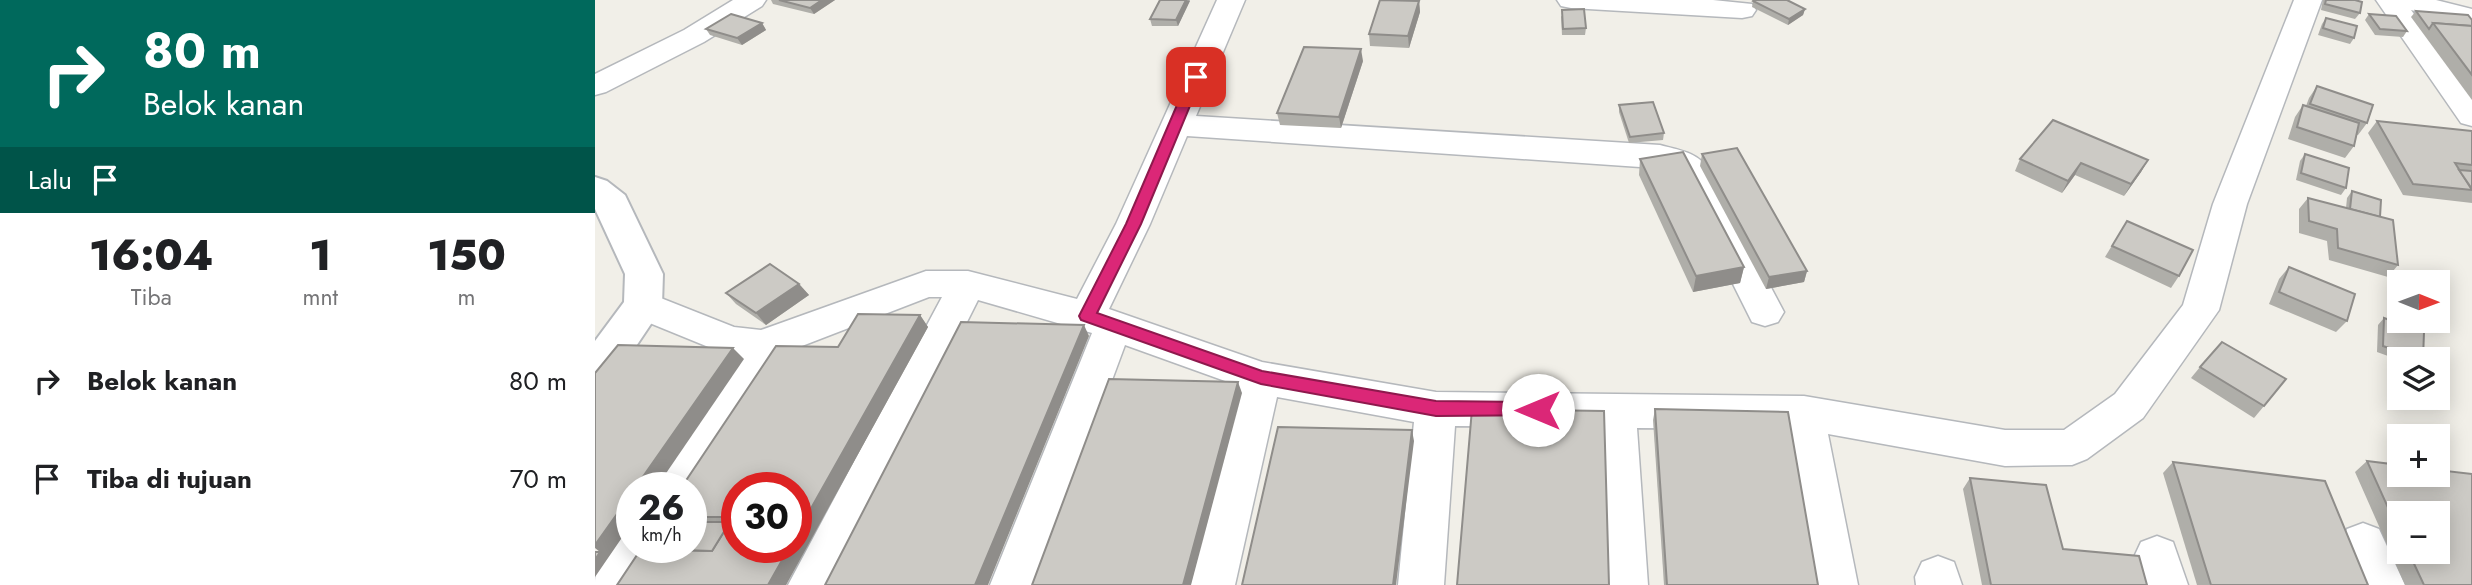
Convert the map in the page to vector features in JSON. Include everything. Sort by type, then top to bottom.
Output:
[{"type":"street","points":[[595,86],[694,36],[752,0]]},
{"type":"street","points":[[1013,585],[1133,224],[1231,0]]},
{"type":"street","points":[[1571,0],[1742,10]]},
{"type":"street","points":[[643,304],[730,342],[762,345],[926,284],[968,284],[1100,321],[1261,378],[1436,409],[1804,413],[2005,448],[2072,447],[2129,406],[2200,310],[2230,204],[2308,0]]},
{"type":"street","points":[[2390,0],[2472,116]]},
{"type":"street","points":[[2405,0],[2472,18]]},
{"type":"street","points":[[1176,125],[1660,156],[1680,161],[1692,169],[1765,312]]},
{"type":"street","points":[[595,189],[612,204],[645,274],[643,304],[595,373]]},
{"type":"street","points":[[811,585],[968,284]]},
{"type":"street","points":[[681,472],[762,345]]},
{"type":"street","points":[[1212,585],[1261,378]]},
{"type":"street","points":[[1421,585],[1436,409]]},
{"type":"street","points":[[1615,410],[1625,585]]},
{"type":"street","points":[[1804,413],[1835,585]]},
{"type":"street","points":[[2364,543],[2382,585]]},
{"type":"street","points":[[609,585],[623,563]]},
{"type":"building","points":[[779,0],[822,0],[810,8]]},
{"type":"building","points":[[1160,0],[1186,0],[1176,20],[1150,19]]},
{"type":"building","points":[[1380,0],[1419,1],[1408,36],[1369,34]]},
{"type":"building","points":[[1754,0],[1787,0],[1805,9],[1789,19]]},
{"type":"building","points":[[2326,0],[2362,2],[2360,13],[2325,4]]},
{"type":"building","points":[[1584,9],[1586,28],[1563,29],[1562,10]]},
{"type":"building","points":[[2416,11],[2468,15],[2472,26],[2433,23],[2429,29]]},
{"type":"building","points":[[731,14],[762,23],[737,38],[706,29]]},
{"type":"building","points":[[2369,14],[2396,16],[2407,31],[2380,29]]},
{"type":"building","points":[[2326,18],[2357,26],[2354,38],[2323,28]]},
{"type":"building","points":[[2433,23],[2472,26],[2472,75]]},
{"type":"building","points":[[1304,47],[1361,49],[1339,117],[1277,113]]},
{"type":"building","points":[[2317,86],[2373,105],[2367,123],[2310,104]]},
{"type":"building","points":[[1653,102],[1664,133],[1630,137],[1619,105]]},
{"type":"building","points":[[2303,105],[2359,123],[2354,146],[2297,127]]},
{"type":"building","points":[[2053,120],[2148,160],[2131,184],[2081,163],[2068,181],[2020,159]]},
{"type":"building","points":[[2377,121],[2472,131],[2472,165],[2455,163],[2472,190],[2413,184]]},
{"type":"building","points":[[1737,148],[1807,271],[1769,277],[1702,154]]},
{"type":"building","points":[[1683,152],[1744,267],[1696,276],[1640,159]]},
{"type":"building","points":[[2305,154],[2349,168],[2346,188],[2301,173]]},
{"type":"building","points":[[2459,170],[2472,171],[2472,189]]},
{"type":"building","points":[[2352,191],[2381,200],[2380,217],[2350,209]]},
{"type":"building","points":[[2308,198],[2393,220],[2398,265],[2338,248],[2337,229],[2309,221]]},
{"type":"building","points":[[2127,221],[2193,250],[2179,276],[2112,246]]},
{"type":"building","points":[[770,264],[799,284],[756,313],[726,293]]},
{"type":"building","points":[[2289,267],[2355,294],[2347,321],[2279,292]]},
{"type":"building","points":[[858,314],[920,315],[812,507],[812,472],[721,472],[721,517],[707,517],[707,472],[692,472],[776,346],[838,347]]},
{"type":"building","points":[[2384,318],[2387,319],[2387,333],[2424,333],[2423,347],[2383,346]]},
{"type":"building","points":[[961,322],[1084,325],[975,585],[825,585]]},
{"type":"building","points":[[2222,342],[2286,379],[2264,406],[2200,367]]},
{"type":"building","points":[[618,345],[733,348],[646,472],[616,472],[616,515],[595,545],[595,373]]},
{"type":"building","points":[[1109,379],[1238,382],[1183,585],[1032,585]]},
{"type":"building","points":[[1472,409],[1604,411],[1609,585],[1457,585]]},
{"type":"building","points":[[1655,409],[1788,412],[1818,585],[1667,585]]},
{"type":"building","points":[[1278,427],[1412,430],[1393,585],[1242,585]]},
{"type":"building","points":[[2367,461],[2387,464],[2387,487],[2450,487],[2450,471],[2472,474],[2472,585],[2424,585],[2414,564],[2450,564],[2450,501],[2387,501],[2387,505]]},
{"type":"building","points":[[2173,462],[2325,481],[2368,585],[2211,585]]},
{"type":"building","points":[[1970,478],[2046,485],[2063,549],[2139,556],[2147,585],[1991,585]]},
{"type":"building","points":[[707,522],[721,522],[721,536],[712,551],[707,551]]},
{"type":"building","points":[[721,536],[721,563],[780,563],[768,585],[617,585],[632,563],[707,563],[707,551],[712,551]]},
{"type":"route","points":[[1196,77],[1133,224],[1103,289],[1087,316],[1261,378],[1436,409],[1538,410]]}]
